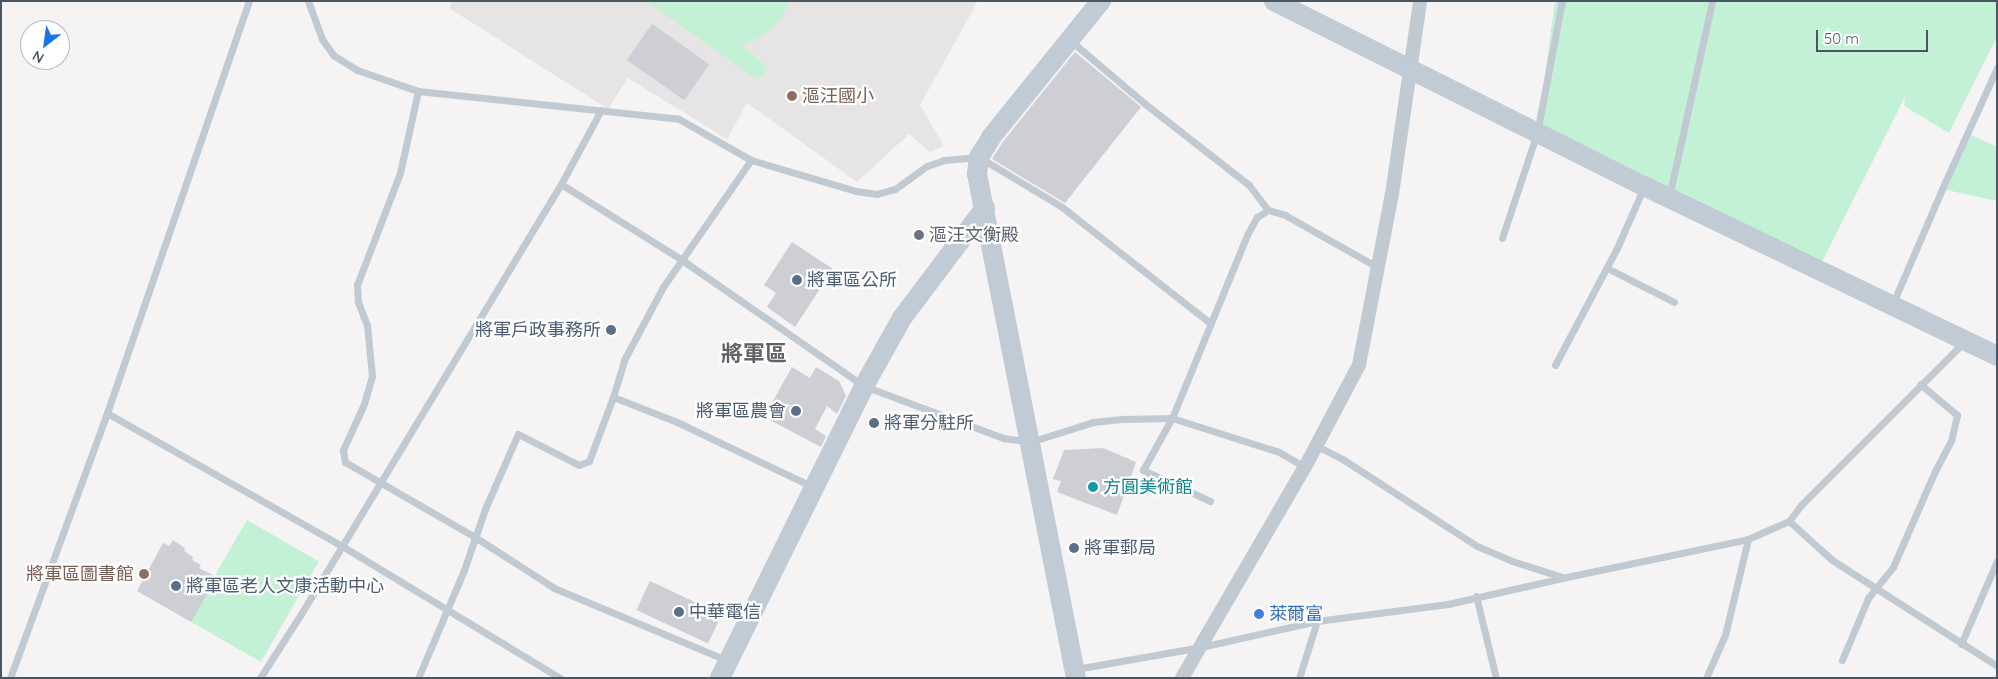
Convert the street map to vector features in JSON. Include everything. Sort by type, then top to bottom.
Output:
[{"type":"street","points":[[1074,675],[977,174],[979,157],[992,136],[1101,1]]},
{"type":"street","points":[[1274,1],[1644,186],[1997,356]]},
{"type":"street","points":[[1182,678],[1317,446],[1359,365],[1379,268],[1420,1]]},
{"type":"street","points":[[724,669],[864,386],[902,318],[985,208]]},
{"type":"lane","points":[[10,678],[107,413],[249,1]]},
{"type":"lane","points":[[308,1],[322,39],[333,55],[357,70],[418,92],[679,119],[750,160],[856,191],[877,194],[895,189],[927,166],[944,160],[979,157],[1062,207],[1211,324]]},
{"type":"lane","points":[[1502,238],[1537,133],[1562,1]]},
{"type":"lane","points":[[1669,197],[1712,1]]},
{"type":"lane","points":[[1071,40],[1144,102],[1249,185],[1268,210],[1285,215],[1379,268]]},
{"type":"lane","points":[[1892,306],[1945,181],[1997,68]]},
{"type":"lane","points":[[418,92],[400,173],[357,285],[358,302],[367,325],[372,376],[364,404],[343,450],[345,462],[475,538],[554,588],[724,669]]},
{"type":"lane","points":[[260,678],[561,184],[601,110]]},
{"type":"lane","points":[[418,678],[475,538],[485,508],[518,434],[579,465],[588,461],[613,397],[624,360],[663,287],[750,160]]},
{"type":"lane","points":[[561,184],[682,260],[864,386],[1003,438],[1030,442],[1093,422],[1172,418],[1280,452],[1305,467]]},
{"type":"lane","points":[[1555,365],[1607,268],[1644,186]]},
{"type":"lane","points":[[1210,501],[1143,470],[1172,418],[1248,233],[1257,217],[1268,210]]},
{"type":"lane","points":[[1607,268],[1674,302]]},
{"type":"lane","points":[[1074,675],[1317,621],[1448,604],[1476,596],[1748,539],[1789,521],[1802,504],[1966,340]]},
{"type":"lane","points":[[1842,660],[1868,598],[1893,568],[1935,471],[1951,441],[1957,415],[1920,384]]},
{"type":"lane","points":[[613,397],[676,422],[814,487]]},
{"type":"lane","points":[[107,413],[342,546],[560,678]]},
{"type":"lane","points":[[1317,446],[1344,460],[1476,546],[1512,562],[1562,578]]},
{"type":"lane","points":[[1789,521],[1832,560],[1997,666]]},
{"type":"lane","points":[[1706,678],[1725,635],[1748,539]]},
{"type":"lane","points":[[1961,644],[1997,560]]},
{"type":"lane","points":[[1476,596],[1496,678]]},
{"type":"lane","points":[[1300,678],[1317,621]]},
{"type":"shaded area","name":"漚汪國小","points":[[452,1],[978,1],[920,105],[944,146],[930,152],[909,134],[857,182],[747,103],[727,139],[628,78],[608,109],[449,8]]},
{"type":"green space","points":[[646,1],[789,1],[782,18],[773,27],[761,37],[742,45],[768,69],[758,80]]},
{"type":"green space","points":[[1555,1],[1997,1],[1997,37],[1949,133],[1904,106],[1905,97],[1818,270],[1537,133]]},
{"type":"green space","points":[[1967,133],[1997,147],[1997,201],[1942,189]]},
{"type":"green space","points":[[247,520],[319,562],[261,662],[189,620]]},
{"type":"building","points":[[652,24],[709,64],[684,100],[627,60]]},
{"type":"building","points":[[1075,52],[1141,107],[1065,203],[992,159],[1002,143]]},
{"type":"building","name":"將軍區公所","points":[[792,242],[833,269],[795,327],[767,307],[776,293],[764,285]]},
{"type":"building","name":"將軍區農會","points":[[792,367],[810,378],[816,367],[839,381],[846,396],[837,414],[827,406],[815,429],[826,436],[821,447],[764,417]]},
{"type":"building","name":"方圓美術館","points":[[1103,448],[1136,462],[1117,515],[1057,492],[1061,481],[1053,479],[1064,450]]},
{"type":"building","name":"將軍區老人文康活動中心","points":[[173,540],[185,548],[184,551],[193,557],[192,560],[201,565],[199,568],[217,577],[191,622],[137,591],[163,543],[169,546]]},
{"type":"building","name":"中華電信","points":[[650,581],[722,614],[708,643],[636,610]]},
{"type":"place","name":"漚汪國小","points":[[792,96]]},
{"type":"place","name":"漚汪文衡殿","points":[[919,235]]},
{"type":"place","name":"將軍區公所","points":[[797,280]]},
{"type":"place","name":"將軍戶政事務所","points":[[611,330]]},
{"type":"place","name":"將軍區農會","points":[[796,411]]},
{"type":"place","name":"將軍分駐所","points":[[874,423]]},
{"type":"place","name":"方圓美術館","points":[[1093,487]]},
{"type":"place","name":"將軍郵局","points":[[1074,548]]},
{"type":"place","name":"將軍區圖書館","points":[[144,574]]},
{"type":"place","name":"將軍區老人文康活動中心","points":[[176,586]]},
{"type":"place","name":"中華電信","points":[[679,612]]},
{"type":"place","name":"萊爾富","points":[[1259,614]]},
{"type":"district","name":"將軍區","points":[[754,354]]}]
